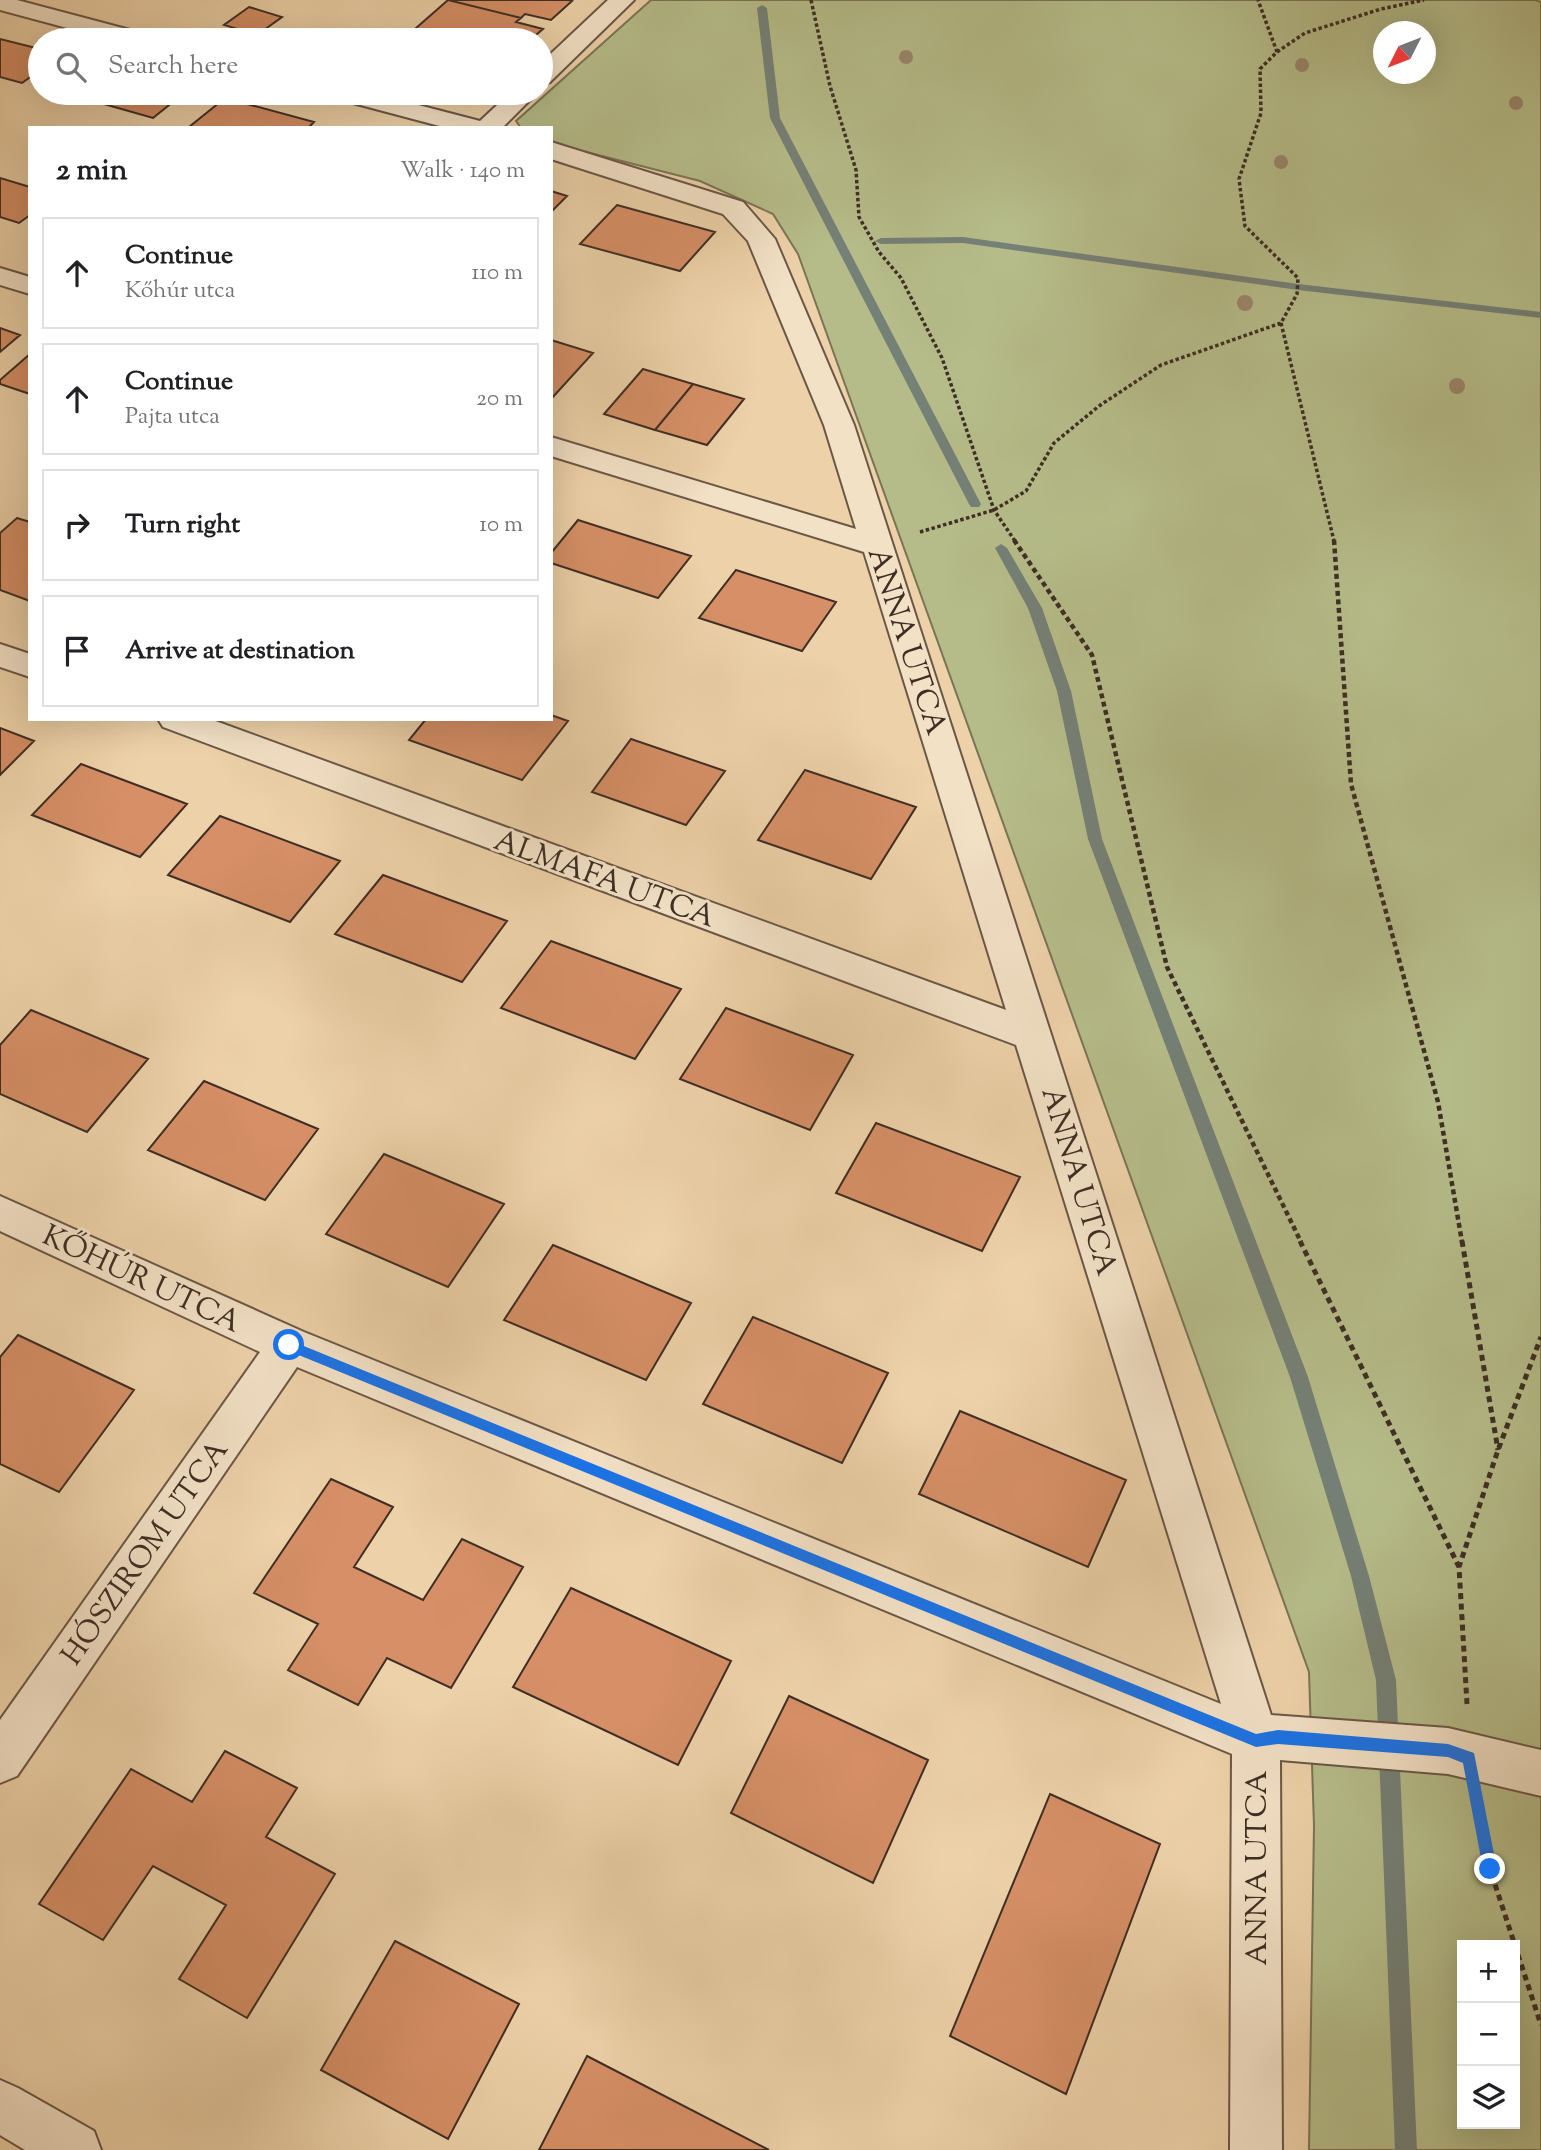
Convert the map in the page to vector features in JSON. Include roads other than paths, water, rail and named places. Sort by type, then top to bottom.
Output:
[{"type":"street","points":[[553,66],[622,0]]},
{"type":"street","points":[[0,3],[95,28]]},
{"type":"street","points":[[389,105],[470,126]]},
{"type":"street","points":[[489,126],[511,105]]},
{"type":"street","name":"ANNA UTCA","points":[[553,151],[733,208],[761,239],[839,425],[1034,1036],[1267,1739],[1256,2150]]},
{"type":"street","points":[[0,276],[28,285]]},
{"type":"street","points":[[553,447],[877,545]]},
{"type":"street","points":[[0,655],[28,665]]},
{"type":"street","name":"ALMAFA UTCA","points":[[180,721],[1034,1036]]},
{"type":"street","name":"KŐHÚR UTCA","points":[[0,1213],[289,1345],[1267,1739],[1459,1754],[1541,1773]]},
{"type":"street","name":"HÓSZIROM UTCA","points":[[0,1760],[289,1345]]},
{"type":"street","points":[[0,2106],[75,2150]]},
{"type":"waterway","points":[[762,8],[775,118],[975,504]]},
{"type":"waterway","points":[[881,241],[963,240],[1298,287],[1541,315]]},
{"type":"waterway","points":[[1001,548],[1035,608],[1064,691],[1095,839],[1299,1377],[1360,1576],[1386,1680],[1406,2150]]}]
